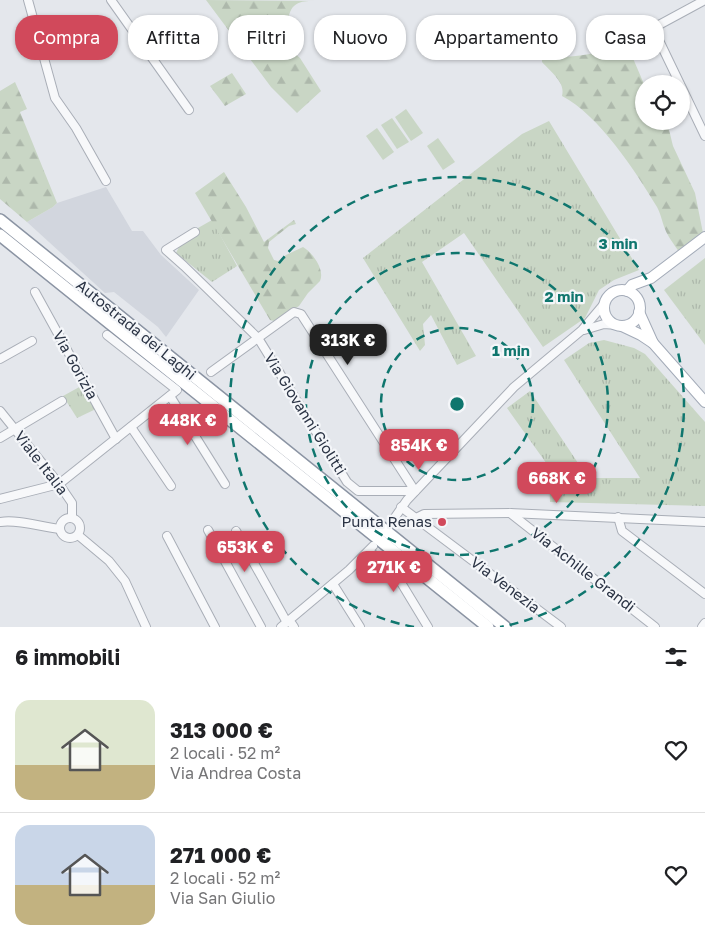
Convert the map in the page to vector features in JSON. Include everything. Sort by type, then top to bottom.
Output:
[{"type":"highway","name":"Autostrada dei Laghi","points":[[0,220],[505,627]]},
{"type":"highway","name":"Autostrada dei Laghi","points":[[0,235],[488,627]]},
{"type":"main road","points":[[637,298],[651,278],[705,237]]},
{"type":"main road","points":[[627,291],[632,285],[651,278]]},
{"type":"main road","points":[[652,343],[640,312],[637,298],[627,291],[616,291],[606,298],[604,310],[608,320],[641,335],[652,343],[705,402]]},
{"type":"main road","points":[[619,325],[633,322],[640,312]]},
{"type":"street","points":[[28,0],[55,98],[76,128],[106,181]]},
{"type":"street","points":[[111,0],[189,110]]},
{"type":"street","points":[[664,23],[705,0]]},
{"type":"street","points":[[664,49],[676,75]]},
{"type":"street","points":[[690,104],[705,136]]},
{"type":"street","name":"Via Giovanni Giolitti","points":[[195,232],[166,250],[258,338],[352,487],[358,491],[415,491]]},
{"type":"street","name":"Via Gorizia","points":[[35,292],[116,439]]},
{"type":"street","points":[[394,520],[401,507],[415,491],[514,387],[582,330],[604,304]]},
{"type":"street","points":[[258,338],[294,312],[301,314],[415,491]]},
{"type":"street","points":[[582,330],[596,326],[619,325]]},
{"type":"street","points":[[0,499],[60,484],[177,390],[107,335]]},
{"type":"street","name":"Via Giovanni Giolitti","points":[[211,372],[258,338]]},
{"type":"street","points":[[0,359],[32,341]]},
{"type":"street","points":[[170,396],[225,484]]},
{"type":"street","points":[[0,438],[62,401]]},
{"type":"street","name":"Viale Italia","points":[[0,411],[60,484],[72,503],[72,518]]},
{"type":"street","points":[[131,427],[171,486]]},
{"type":"street","name":"Via Venezia","points":[[401,507],[561,627]]},
{"type":"street","points":[[416,518],[424,514],[510,514],[705,522]]},
{"type":"street","name":"Via Achille Grandi","points":[[510,514],[655,627]]},
{"type":"street","points":[[618,517],[622,531],[705,594]]},
{"type":"street","name":"Viale Italia","points":[[60,529],[64,520],[72,518],[80,526],[78,535]]},
{"type":"street","points":[[0,522],[18,522],[60,529],[62,535],[69,539],[78,535],[109,561],[125,582],[146,627]]},
{"type":"street","points":[[208,530],[261,627]]},
{"type":"street","points":[[236,531],[284,619],[291,624]]},
{"type":"street","points":[[167,536],[215,627]]},
{"type":"street","points":[[281,627],[291,624],[371,548],[394,571],[428,627]]},
{"type":"street","points":[[333,584],[360,627]]},
{"type":"street","points":[[702,627],[705,624]]},
{"type":"shaded area","points":[[106,187],[132,231],[143,231],[161,255],[199,290],[166,337],[158,327],[114,292],[105,293],[27,222],[57,203]]},
{"type":"green space","points":[[206,0],[311,1],[305,1],[294,6],[290,15],[228,15],[228,29]]},
{"type":"green space","points":[[585,55],[586,60],[634,60],[640,75],[635,75],[635,130],[669,130],[673,146],[695,193],[703,233],[679,252],[666,232],[660,212],[616,146],[590,116],[562,96],[563,91],[560,82],[542,62],[542,60],[576,60],[576,56]]},
{"type":"green space","points":[[251,60],[301,60],[321,91],[297,113],[271,87]]},
{"type":"green space","points":[[232,73],[246,94],[225,106],[210,86]]},
{"type":"green space","points":[[15,82],[27,109],[20,112],[57,203],[27,222],[0,199],[0,91]]},
{"type":"green space","points":[[406,109],[423,133],[411,141],[395,117]]},
{"type":"green space","points":[[392,118],[409,142],[397,149],[381,125]]},
{"type":"green space","points":[[549,121],[639,270],[614,280],[599,290],[585,318],[543,347],[464,233],[422,262],[476,356],[457,365],[431,315],[423,324],[425,345],[420,351],[363,258],[522,134]]},
{"type":"green space","points":[[377,128],[394,152],[383,160],[366,136]]},
{"type":"green space","points":[[438,138],[455,162],[443,170],[427,146]]},
{"type":"green space","points":[[224,172],[246,207],[264,242],[294,220],[296,224],[289,226],[269,242],[268,248],[274,260],[278,261],[303,247],[314,257],[321,272],[320,281],[299,306],[274,321],[270,320],[195,193]]},
{"type":"green space","points":[[212,220],[237,266],[212,282],[176,253],[179,247],[200,233],[198,228]]},
{"type":"green space","points":[[705,258],[705,345],[664,290]]},
{"type":"green space","points":[[604,340],[634,348],[645,354],[705,422],[705,506],[550,502],[549,467],[507,408],[530,391],[588,478],[640,478],[564,360],[589,343]]},
{"type":"green space","points":[[83,385],[96,409],[77,418],[63,396]]},
{"type":"place","name":"Punta Renas","points":[[442,522]]}]
